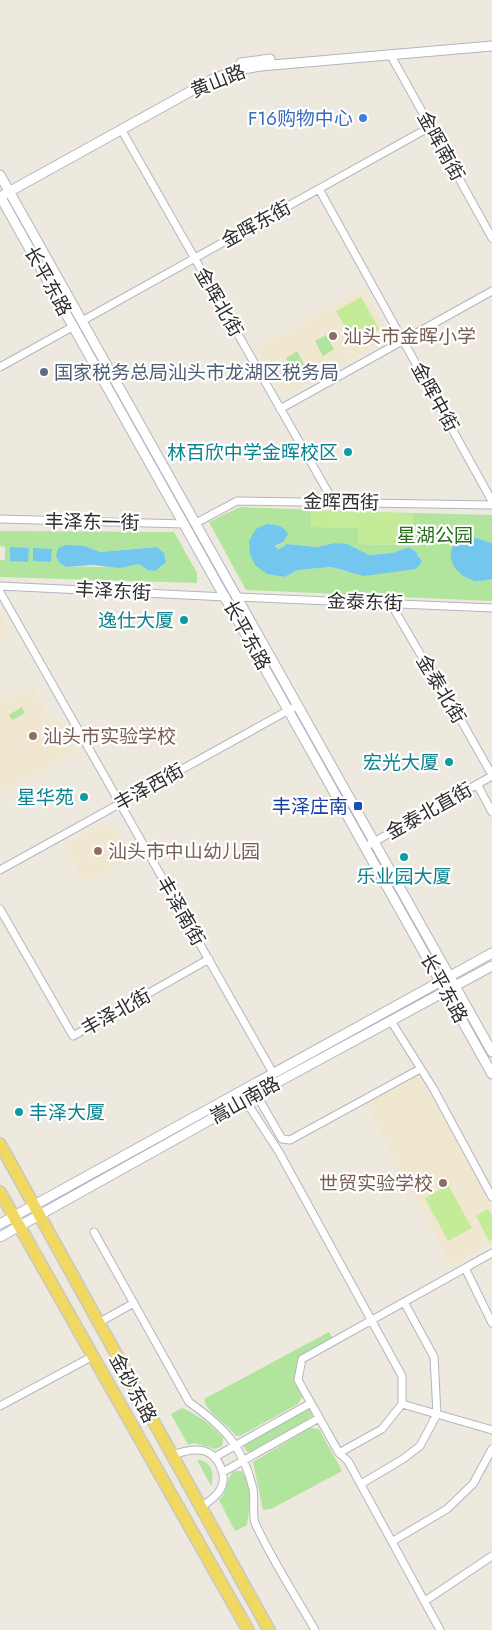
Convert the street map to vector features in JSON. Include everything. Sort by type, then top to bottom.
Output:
[{"type":"main road","name":"金砂东路","points":[[0,1144],[269,1630]]},
{"type":"main road","name":"金砂东路","points":[[0,1192],[248,1630]]},
{"type":"street","name":"黄山路","points":[[0,196],[5,189],[207,75],[234,65],[258,60],[492,41]]},
{"type":"street","name":"黄山路","points":[[5,189],[211,80],[237,70],[261,66],[492,46]]},
{"type":"street","name":"金晖南街","points":[[390,54],[492,238]]},
{"type":"street","name":"金晖东街","points":[[0,367],[430,127]]},
{"type":"street","name":"金晖北街","points":[[121,129],[333,501]]},
{"type":"street","name":"长平东路","points":[[0,175],[5,189],[185,524],[492,1074]]},
{"type":"street","name":"金晖中街","points":[[319,189],[492,501]]},
{"type":"street","name":"长平东路","points":[[0,196],[196,523],[492,1052]]},
{"type":"street","points":[[280,409],[492,291]]},
{"type":"street","name":"金晖西街","points":[[196,523],[237,501],[333,501],[492,505]]},
{"type":"street","name":"丰泽东一街","points":[[0,519],[185,524]]},
{"type":"street","name":"丰泽东街","points":[[0,586],[226,598]]},
{"type":"street","name":"丰泽南街","points":[[0,592],[274,1073]]},
{"type":"street","name":"金泰东街","points":[[237,597],[492,608]]},
{"type":"street","name":"金泰北街","points":[[390,604],[422,657],[432,669],[492,775]]},
{"type":"street","name":"丰泽西街","points":[[0,870],[298,705]]},
{"type":"street","name":"金泰北直街","points":[[365,847],[492,775]]},
{"type":"street","points":[[477,784],[492,812]]},
{"type":"street","name":"丰泽北街","points":[[0,909],[73,1036],[209,959]]},
{"type":"street","name":"嵩山南路","points":[[36,1210],[274,1073],[492,953]]},
{"type":"street","name":"嵩山南路","points":[[0,1237],[16,1221],[492,966]]},
{"type":"street","points":[[391,1021],[433,1088],[492,1197]]},
{"type":"street","points":[[256,1094],[282,1138],[290,1140],[420,1069]]},
{"type":"street","points":[[245,1100],[279,1152],[402,1376],[402,1404],[382,1429],[339,1453]]},
{"type":"street","name":"嵩山南路","points":[[0,1224],[16,1221]]},
{"type":"street","points":[[94,1232],[189,1402],[214,1420],[236,1445],[244,1460],[253,1491],[254,1520],[315,1630]]},
{"type":"street","points":[[440,1630],[361,1484],[348,1462],[339,1453],[298,1380],[302,1359],[492,1253]]},
{"type":"street","points":[[465,1268],[492,1323]]},
{"type":"street","points":[[361,1484],[403,1459],[420,1446],[437,1414],[434,1357],[404,1302]]},
{"type":"street","points":[[98,1323],[134,1304]]},
{"type":"street","points":[[0,1406],[93,1356]]},
{"type":"street","points":[[215,1457],[311,1403]]},
{"type":"street","points":[[402,1404],[492,1430]]},
{"type":"street","points":[[222,1472],[319,1418]]},
{"type":"street","points":[[171,1456],[185,1450],[201,1449],[211,1452],[215,1457],[224,1476],[221,1489],[200,1508]]},
{"type":"street","points":[[393,1541],[447,1509],[473,1484],[492,1449]]},
{"type":"street","points":[[425,1601],[492,1556]]},
{"type":"shaded area","name":"汕头市金晖小学","points":[[364,288],[388,331],[385,341],[289,392],[280,389],[257,348]]},
{"type":"shaded area","points":[[0,614],[12,635],[0,642]]},
{"type":"shaded area","name":"汕头市实验学校","points":[[33,687],[50,718],[58,720],[75,752],[0,794],[0,691],[6,702]]},
{"type":"shaded area","name":"汕头市中山幼儿园","points":[[100,825],[115,828],[133,857],[85,884],[63,845]]},
{"type":"shaded area","name":"世贸实验学校","points":[[418,1074],[454,1134],[492,1209],[492,1243],[451,1266],[365,1103]]},
{"type":"green space","points":[[361,297],[379,329],[354,343],[336,311]]},
{"type":"green space","points":[[326,335],[334,349],[323,356],[315,341]]},
{"type":"green space","points":[[297,351],[305,366],[294,372],[286,358]]},
{"type":"green space","name":"星湖公园","points":[[240,507],[312,510],[311,527],[358,528],[358,544],[412,545],[413,513],[492,515],[492,543],[473,537],[476,581],[492,579],[492,601],[246,590],[209,522]],"holes":[[[277,525],[283,542],[275,547],[278,551],[287,544],[317,547],[336,543],[369,555],[392,553],[409,547],[420,556],[344,571],[331,567],[298,570],[284,577],[267,574]]]},
{"type":"green space","points":[[312,510],[413,513],[413,545],[358,544],[358,528],[311,527]]},
{"type":"green space","points":[[0,531],[174,532],[197,573],[197,583],[0,577],[0,560],[5,560],[5,547],[0,546]],"holes":[[[85,546],[100,552],[157,547],[166,557],[148,570],[139,564],[66,567]]]},
{"type":"green space","points":[[22,707],[25,713],[12,720],[9,715]]},
{"type":"green space","points":[[448,1185],[472,1228],[448,1241],[425,1198]]},
{"type":"green space","points":[[488,1209],[492,1216],[492,1239],[489,1241],[476,1216]]},
{"type":"green space","points":[[329,1332],[332,1337],[299,1358],[295,1380],[302,1397],[298,1404],[240,1436],[236,1436],[209,1409],[204,1399]]},
{"type":"green space","points":[[182,1408],[214,1428],[223,1438],[222,1446],[215,1449],[194,1443],[188,1445],[171,1414]]},
{"type":"green space","points":[[307,1410],[311,1410],[313,1413],[311,1417],[250,1452],[246,1451],[244,1447],[246,1443]]},
{"type":"green space","points":[[310,1428],[319,1429],[342,1471],[271,1509],[263,1510],[253,1462]]},
{"type":"green space","points":[[197,1460],[206,1462],[211,1468],[211,1486]]},
{"type":"green space","points":[[234,1471],[241,1471],[245,1476],[249,1489],[247,1525],[235,1531],[219,1500]]},
{"type":"water","points":[[267,524],[282,527],[288,534],[283,542],[275,546],[278,550],[287,544],[317,547],[335,543],[347,544],[369,555],[392,553],[409,547],[416,552],[422,562],[416,569],[364,576],[331,567],[298,570],[284,577],[267,574],[255,565],[250,554],[249,541],[256,529]]},
{"type":"water","points":[[473,537],[492,543],[492,579],[476,581],[466,577],[453,565],[451,550],[455,544],[462,539]]},
{"type":"water","points":[[66,545],[85,546],[100,552],[157,547],[164,553],[166,562],[155,571],[148,570],[139,564],[120,568],[93,565],[66,567],[59,562],[56,556],[58,548]]},
{"type":"water","points":[[10,547],[29,548],[28,562],[10,561]]},
{"type":"water","points":[[33,548],[52,549],[51,562],[33,561]]},
{"type":"place","name":"F16购物中心","points":[[363,118]]},
{"type":"place","name":"汕头市金晖小学","points":[[333,336]]},
{"type":"place","name":"国家税务总局汕头市龙湖区税务局","points":[[44,372]]},
{"type":"place","name":"林百欣中学金晖校区","points":[[348,452]]},
{"type":"place","name":"逸仕大厦","points":[[184,620]]},
{"type":"place","name":"汕头市实验学校","points":[[33,736]]},
{"type":"place","name":"宏光大厦","points":[[449,762]]},
{"type":"place","name":"星华苑","points":[[84,797]]},
{"type":"place","name":"丰泽庄南","points":[[358,806]]},
{"type":"place","name":"汕头市中山幼儿园","points":[[98,851]]},
{"type":"place","name":"乐业园大厦","points":[[404,857]]},
{"type":"place","name":"丰泽大厦","points":[[19,1112]]},
{"type":"place","name":"世贸实验学校","points":[[443,1183]]}]
